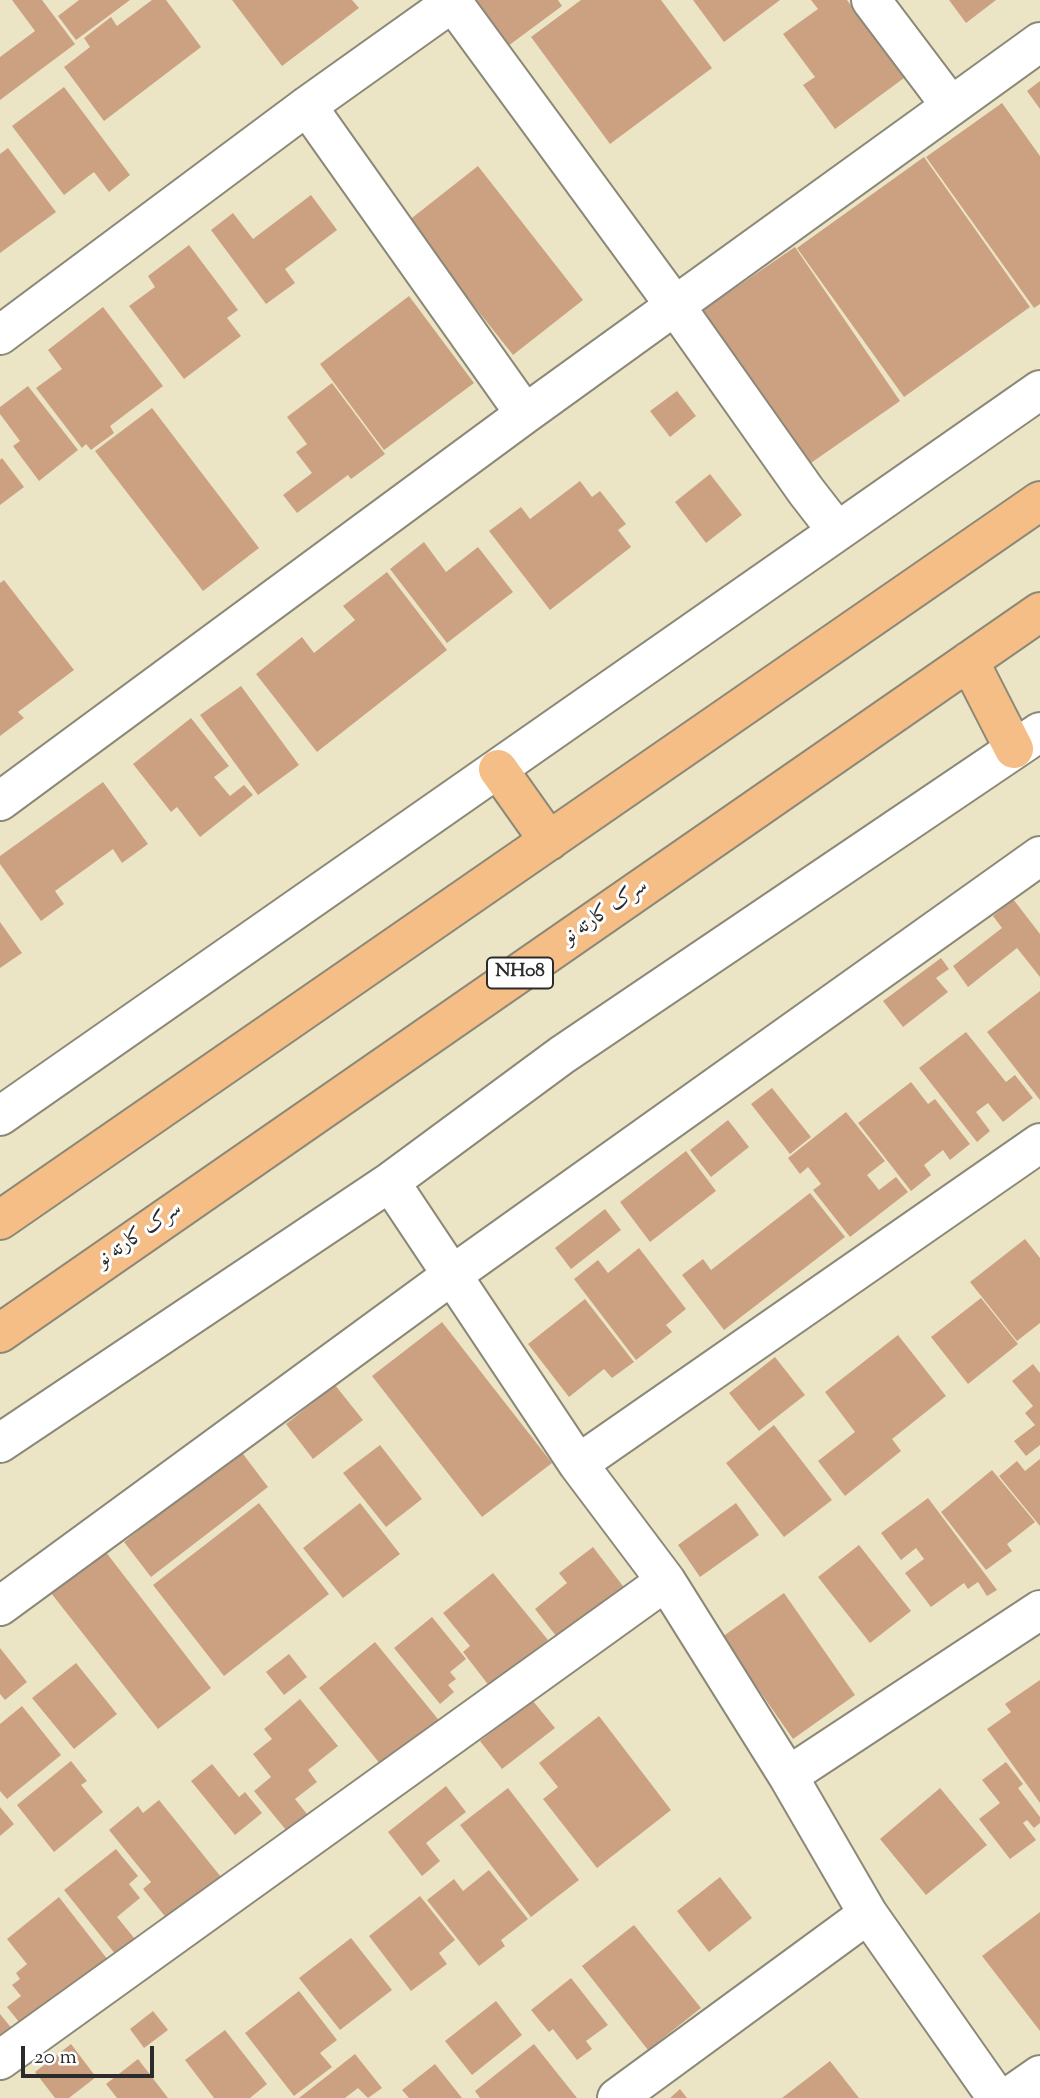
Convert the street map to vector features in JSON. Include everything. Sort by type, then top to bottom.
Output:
[{"type":"highway","points":[[0,1220],[1040,501]]},
{"type":"highway","name":"سرک کارته نو","points":[[0,1333],[1040,612]]},
{"type":"highway","points":[[969,661],[1027,740]]},
{"type":"highway","points":[[498,769],[549,841]]},
{"type":"street","points":[[872,0],[951,106]]},
{"type":"street","points":[[0,335],[452,1],[837,531]]},
{"type":"street","points":[[0,801],[525,414],[1040,42]]},
{"type":"street","points":[[307,106],[525,414]]},
{"type":"street","points":[[0,1116],[1040,390]]},
{"type":"street","points":[[0,1443],[390,1182],[562,1055],[1027,740]]},
{"type":"street","points":[[0,1606],[452,1275],[1040,856]]},
{"type":"street","points":[[578,1464],[1040,1143]]},
{"type":"street","points":[[390,1182],[578,1464],[666,1581],[788,1776],[868,1914],[997,2098]]},
{"type":"street","points":[[0,2060],[666,1581]]},
{"type":"street","points":[[788,1776],[1040,1610]]},
{"type":"street","points":[[617,2098],[868,1914]]},
{"type":"street","points":[[1006,2098],[1040,2076]]},
{"type":"building","points":[[12,0],[42,0],[75,44],[0,100],[0,57],[35,31]]},
{"type":"building","points":[[79,0],[130,0],[76,40],[58,16]]},
{"type":"building","points":[[152,0],[166,0],[201,47],[104,121],[64,67],[90,47],[84,38],[111,17],[117,26]]},
{"type":"building","points":[[232,0],[352,0],[359,8],[282,66]]},
{"type":"building","points":[[474,0],[558,0],[562,6],[508,46]]},
{"type":"building","points":[[581,0],[661,0],[712,68],[610,144],[531,37]]},
{"type":"building","points":[[693,0],[780,0],[724,42]]},
{"type":"building","points":[[811,0],[847,0],[861,19],[874,9],[898,41],[884,51],[904,78],[835,129],[803,85],[815,77],[783,34],[818,9]]},
{"type":"building","points":[[949,0],[996,0],[966,23]]},
{"type":"building","points":[[1040,81],[1040,109],[1027,91]]},
{"type":"building","points":[[64,87],[130,175],[109,192],[94,172],[64,195],[12,126]]},
{"type":"building","points":[[1002,103],[1040,156],[1040,304],[1034,308],[926,157]]},
{"type":"building","points":[[8,148],[56,212],[0,253],[0,154]]},
{"type":"building","points":[[924,157],[1030,307],[904,397],[797,248]]},
{"type":"building","points":[[478,166],[583,300],[513,355],[467,297],[456,305],[408,221]]},
{"type":"building","points":[[311,195],[337,230],[285,269],[295,283],[266,304],[211,230],[233,213],[253,239]]},
{"type":"building","points":[[189,245],[238,310],[227,318],[241,336],[184,379],[129,306],[155,287],[148,276]]},
{"type":"building","points":[[795,247],[900,401],[808,465],[703,310]]},
{"type":"building","points":[[409,296],[474,383],[384,450],[320,364]]},
{"type":"building","points":[[103,307],[163,386],[110,426],[114,433],[91,450],[86,444],[82,448],[36,388],[62,369],[48,350]]},
{"type":"building","points":[[332,383],[385,454],[351,479],[348,475],[297,513],[283,495],[312,473],[296,452],[307,444],[287,417]]},
{"type":"building","points":[[28,386],[78,450],[39,481],[13,446],[20,441],[0,414],[0,407]]},
{"type":"building","points":[[677,391],[696,416],[670,437],[650,411]]},
{"type":"building","points":[[152,408],[259,548],[203,591],[95,451]]},
{"type":"building","points":[[2,458],[24,487],[0,505],[0,460]]},
{"type":"building","points":[[710,474],[742,515],[706,543],[675,502]]},
{"type":"building","points":[[580,481],[592,497],[600,491],[626,524],[618,530],[631,547],[550,610],[489,531],[521,507],[530,519]]},
{"type":"building","points":[[424,542],[446,572],[478,547],[513,592],[447,643],[390,569]]},
{"type":"building","points":[[387,572],[447,650],[317,752],[256,674],[302,637],[314,653],[355,620],[343,606]]},
{"type":"building","points":[[4,580],[74,670],[18,712],[24,718],[0,736],[0,583]]},
{"type":"building","points":[[241,686],[299,765],[258,795],[200,715]]},
{"type":"building","points":[[191,718],[229,766],[214,777],[230,796],[244,785],[253,795],[200,837],[177,807],[171,812],[133,764]]},
{"type":"building","points":[[103,782],[148,844],[122,863],[113,849],[55,891],[64,904],[41,921],[0,864],[0,856]]},
{"type":"building","points":[[1013,899],[1040,934],[1040,977],[1017,948],[968,987],[953,966],[1002,928],[993,916]]},
{"type":"building","points":[[0,922],[22,953],[0,968]]},
{"type":"building","points":[[941,958],[949,969],[936,978],[948,992],[903,1027],[883,1001]]},
{"type":"building","points":[[1040,991],[1040,1100],[987,1032]]},
{"type":"building","points":[[966,1032],[1006,1082],[1015,1075],[1033,1098],[1003,1122],[988,1103],[976,1112],[990,1131],[977,1142],[919,1068]]},
{"type":"building","points":[[911,1082],[928,1104],[935,1099],[970,1144],[950,1160],[943,1150],[924,1165],[931,1175],[911,1191],[858,1123]]},
{"type":"building","points":[[772,1088],[811,1137],[790,1154],[751,1104]]},
{"type":"building","points":[[846,1112],[885,1161],[867,1175],[879,1190],[896,1177],[908,1192],[850,1237],[813,1190],[821,1184],[808,1167],[800,1174],[788,1158]]},
{"type":"building","points":[[728,1120],[749,1147],[711,1177],[690,1150]]},
{"type":"building","points":[[686,1151],[716,1191],[650,1242],[620,1202]]},
{"type":"building","points":[[810,1193],[845,1237],[724,1330],[682,1275],[703,1259],[711,1270]]},
{"type":"building","points":[[605,1209],[621,1230],[571,1269],[555,1248]]},
{"type":"building","points":[[1025,1239],[1040,1258],[1040,1323],[1017,1341],[970,1282]]},
{"type":"building","points":[[639,1248],[686,1309],[666,1325],[672,1332],[636,1360],[574,1279],[598,1260],[608,1273]]},
{"type":"building","points":[[981,1298],[1018,1344],[968,1384],[931,1337]]},
{"type":"building","points":[[585,1299],[634,1362],[612,1378],[604,1369],[569,1397],[528,1344]]},
{"type":"building","points":[[442,1322],[552,1463],[482,1517],[372,1376]]},
{"type":"building","points":[[898,1335],[946,1396],[892,1439],[901,1451],[845,1496],[818,1461],[855,1432],[825,1392]]},
{"type":"building","points":[[775,1357],[805,1395],[759,1431],[729,1393]]},
{"type":"building","points":[[1033,1364],[1040,1373],[1040,1445],[1026,1456],[1014,1441],[1035,1425],[1025,1413],[1033,1406],[1012,1381]]},
{"type":"building","points":[[335,1385],[363,1420],[313,1459],[286,1424]]},
{"type":"building","points":[[774,1425],[832,1500],[784,1537],[726,1463]]},
{"type":"building","points":[[380,1445],[422,1499],[386,1527],[343,1473]]},
{"type":"building","points":[[240,1450],[268,1487],[151,1577],[124,1542]]},
{"type":"building","points":[[1040,1459],[1040,1526],[999,1476],[1017,1461],[1025,1471]]},
{"type":"building","points":[[992,1470],[1035,1522],[1007,1544],[1012,1551],[986,1570],[941,1512]]},
{"type":"building","points":[[928,1498],[997,1590],[987,1596],[978,1582],[968,1589],[964,1583],[931,1607],[905,1573],[924,1559],[916,1548],[901,1560],[881,1533]]},
{"type":"building","points":[[259,1503],[329,1594],[224,1676],[153,1585]]},
{"type":"building","points":[[360,1503],[400,1554],[343,1598],[303,1548]]},
{"type":"building","points":[[736,1503],[759,1535],[700,1577],[678,1545]]},
{"type":"building","points":[[859,1545],[911,1611],[870,1643],[818,1577]]},
{"type":"building","points":[[593,1547],[626,1590],[560,1641],[535,1609],[567,1583],[559,1573]]},
{"type":"building","points":[[105,1551],[211,1688],[158,1729],[51,1593]]},
{"type":"building","points":[[493,1573],[548,1640],[490,1687],[463,1652],[470,1646],[443,1613]]},
{"type":"building","points":[[784,1593],[855,1695],[793,1739],[722,1637]]},
{"type":"building","points":[[432,1617],[466,1659],[450,1672],[456,1679],[448,1685],[454,1692],[440,1704],[394,1648]]},
{"type":"building","points":[[375,1642],[442,1724],[385,1770],[319,1688]]},
{"type":"building","points":[[0,1648],[27,1682],[5,1700],[0,1694]]},
{"type":"building","points":[[289,1654],[307,1677],[284,1695],[266,1672]]},
{"type":"building","points":[[76,1663],[117,1714],[74,1749],[32,1698]]},
{"type":"building","points":[[1040,1680],[1040,1803],[987,1729],[1011,1712],[1005,1704]]},
{"type":"building","points":[[300,1699],[338,1746],[308,1770],[317,1782],[295,1799],[307,1814],[286,1830],[254,1791],[271,1777],[253,1754],[272,1739],[264,1729]]},
{"type":"building","points":[[533,1701],[555,1728],[502,1769],[480,1741]]},
{"type":"building","points":[[22,1706],[61,1755],[7,1799],[0,1791],[0,1724]]},
{"type":"building","points":[[599,1716],[671,1810],[597,1868],[543,1799],[558,1787],[539,1763]]},
{"type":"building","points":[[71,1761],[87,1781],[81,1785],[103,1812],[54,1852],[17,1805]]},
{"type":"building","points":[[1006,1762],[1023,1784],[1018,1788],[1040,1817],[1040,1823],[1034,1828],[1027,1820],[1023,1823],[1036,1840],[1010,1859],[979,1819],[1000,1803],[982,1780]]},
{"type":"building","points":[[212,1764],[239,1797],[245,1792],[262,1813],[235,1835],[191,1781]]},
{"type":"building","points":[[446,1786],[466,1812],[426,1843],[440,1861],[422,1876],[388,1832]]},
{"type":"building","points":[[508,1788],[579,1880],[531,1917],[460,1825]]},
{"type":"building","points":[[940,1788],[987,1845],[926,1895],[880,1839]]},
{"type":"building","points":[[159,1800],[225,1882],[172,1925],[143,1889],[151,1882],[109,1830],[138,1806],[143,1813]]},
{"type":"building","points":[[0,1807],[14,1824],[0,1836]]},
{"type":"building","points":[[116,1849],[138,1876],[129,1884],[140,1898],[117,1917],[139,1944],[120,1960],[64,1890]]},
{"type":"building","points":[[489,1870],[528,1919],[501,1940],[505,1946],[479,1966],[427,1900],[454,1879],[463,1891]]},
{"type":"building","points":[[720,1877],[752,1918],[709,1952],[677,1911]]},
{"type":"building","points":[[420,1896],[455,1940],[439,1953],[447,1964],[411,1991],[369,1936]]},
{"type":"building","points":[[59,1897],[108,1960],[23,2027],[7,2007],[21,1996],[12,1985],[20,1979],[16,1973],[27,1964],[7,1939]]},
{"type":"building","points":[[1040,1912],[1040,2031],[982,1956]]},
{"type":"building","points":[[634,1925],[701,2008],[648,2050],[582,1966]]},
{"type":"building","points":[[351,1938],[392,1990],[340,2030],[299,1978]]},
{"type":"building","points":[[571,1978],[608,2025],[586,2041],[592,2049],[577,2060],[553,2029],[549,2032],[531,2010]]},
{"type":"building","points":[[299,1991],[337,2040],[320,2053],[332,2067],[294,2096],[245,2033]]},
{"type":"building","points":[[496,2001],[522,2035],[472,2075],[445,2041]]},
{"type":"building","points":[[153,2011],[168,2030],[144,2048],[130,2029]]},
{"type":"building","points":[[0,2014],[13,2030],[0,2041]]},
{"type":"building","points":[[225,2030],[267,2084],[250,2098],[214,2098],[185,2060]]},
{"type":"building","points":[[71,2044],[96,2077],[69,2098],[55,2098],[35,2072]]},
{"type":"building","points":[[534,2044],[577,2098],[480,2098],[475,2091]]},
{"type":"building","points":[[355,2054],[382,2088],[368,2098],[358,2088],[345,2098],[299,2098]]},
{"type":"building","points":[[138,2059],[168,2098],[117,2098],[106,2084]]},
{"type":"building","points":[[830,2061],[859,2098],[782,2098]]},
{"type":"building","points":[[435,2064],[462,2098],[409,2098],[402,2090]]},
{"type":"building","points":[[680,2089],[687,2098],[670,2098]]}]
